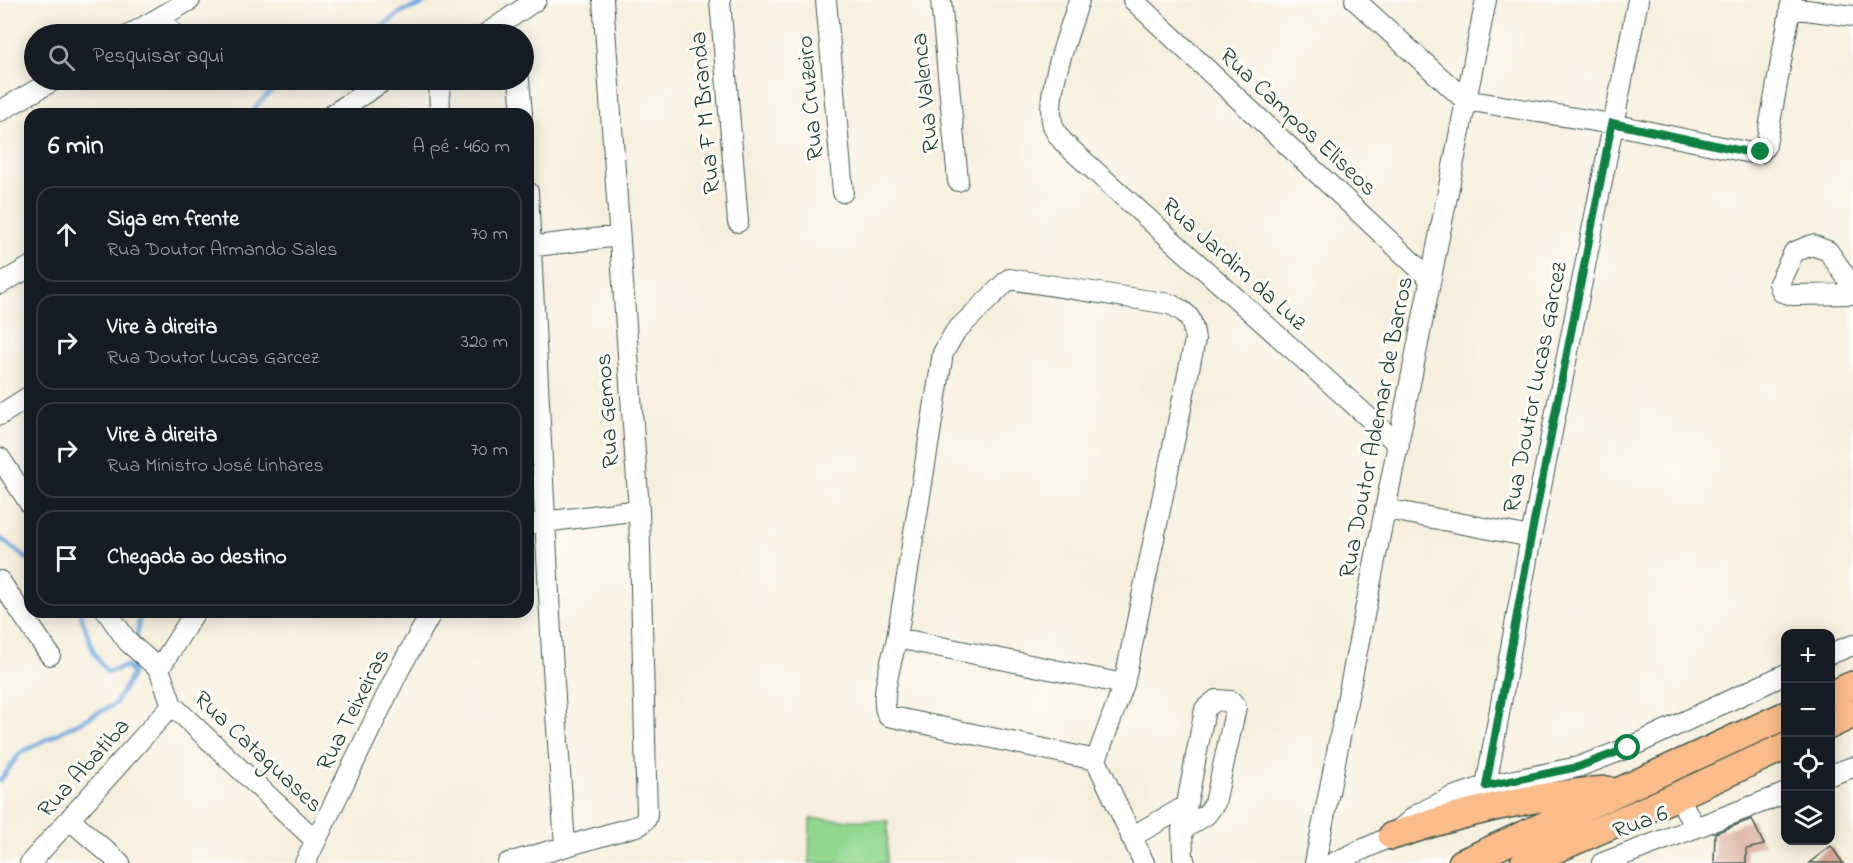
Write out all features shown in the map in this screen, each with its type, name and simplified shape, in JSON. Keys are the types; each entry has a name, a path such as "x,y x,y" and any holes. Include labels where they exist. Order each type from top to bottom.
{"highway":[{"path":"1835,693 1853,685"},
{"path":"1835,723 1853,714"},
{"path":"1462,863 1781,717"},
{"path":"1524,863 1667,801 1781,748"},
{"path":"1392,836 1453,816 1560,794 1626,788"},
{"path":"1557,863 1667,801"}],"street":[{"path":"149,24 190,0"},
{"path":"516,24 536,0"},
{"name":"Rua Gemos","path":"565,846 640,825 646,819 648,810 639,510 603,0"},
{"name":"Rua F M Branda","path":"720,0 738,222"},
{"name":"Rua Cruzeiro","path":"826,0 843,192"},
{"name":"Rua Valenca","path":"940,0 958,181"},
{"name":"Rua Jardim da Luz","path":"1079,0 1052,92 1050,111 1054,130 1065,144 1399,445"},
{"name":"Rua Campos Eliseos","path":"1134,0 1430,278"},
{"path":"1355,0 1465,100 1612,123 1752,153 1761,152 1766,145 1791,4 1853,16"},
{"name":"Rua Doutor Ademar de Barros","path":"1315,863 1486,0"},
{"name":"Rua Doutor Lucas Garcez","path":"1486,786 1531,537 1638,0"},
{"path":"161,17 166,24"},
{"path":"0,111 37,90"},
{"path":"342,108 370,90"},
{"path":"439,90 440,108"},
{"path":"520,90 521,108"},
{"path":"534,247 619,236"},
{"path":"1853,287 1828,251 1812,244 1794,252 1779,283 1782,292 1792,295 1853,294"},
{"path":"0,284 24,270"},
{"path":"1096,760 888,716 884,709 943,353 955,332 1009,279 1170,304 1186,312 1193,322 1195,340 1124,684 1096,760 1144,863"},
{"path":"0,415 24,400"},
{"path":"508,863 565,846 552,653 537,523 534,405"},
{"path":"0,458 24,495"},
{"path":"1386,509 1531,537"},
{"path":"537,523 639,510"},
{"path":"0,581 24,617"},
{"path":"25,618 50,656"},
{"path":"110,618 128,642 159,669 191,618"},
{"name":"Rua Teixeiras","path":"305,863 400,668 429,618"},
{"path":"897,638 1124,684"},
{"path":"1835,652 1853,645"},
{"name":"Rua Cataguases","path":"159,669 172,705 315,840"},
{"path":"1333,863 1392,836 1418,814 1450,798 1486,786 1588,764 1628,748 1781,676"},
{"path":"1182,830 1206,815 1215,803 1236,707 1231,701 1216,700 1204,709 1182,830 1185,863"},
{"name":"Rua Abatiba","path":"30,863 172,705"},
{"path":"1835,773 1853,767"},
{"path":"1695,828 1781,795"},
{"name":"Rua 6","path":"1602,863 1695,828 1667,801"},
{"path":"1131,837 1186,806"},
{"path":"70,820 120,863"}],"green space":[{"path":"810,819 888,821 887,863 809,863"}],"building":[{"path":"1752,819 1764,845 1746,849 1746,863 1714,863 1715,833"},
{"path":"1831,846 1843,863 1809,863"}],"waterway":[{"path":"386,24 403,11 429,0"},
{"path":"256,108 273,90"},
{"path":"0,538 24,556"},
{"path":"82,618 94,653 107,672 127,666 132,674"},
{"path":"136,642 139,618"},
{"path":"0,781 20,753 115,704 132,675 135,656"}],"route":[{"path":"1628,748 1578,767 1486,786 1531,537 1612,123 1752,153 1761,152"}]}
